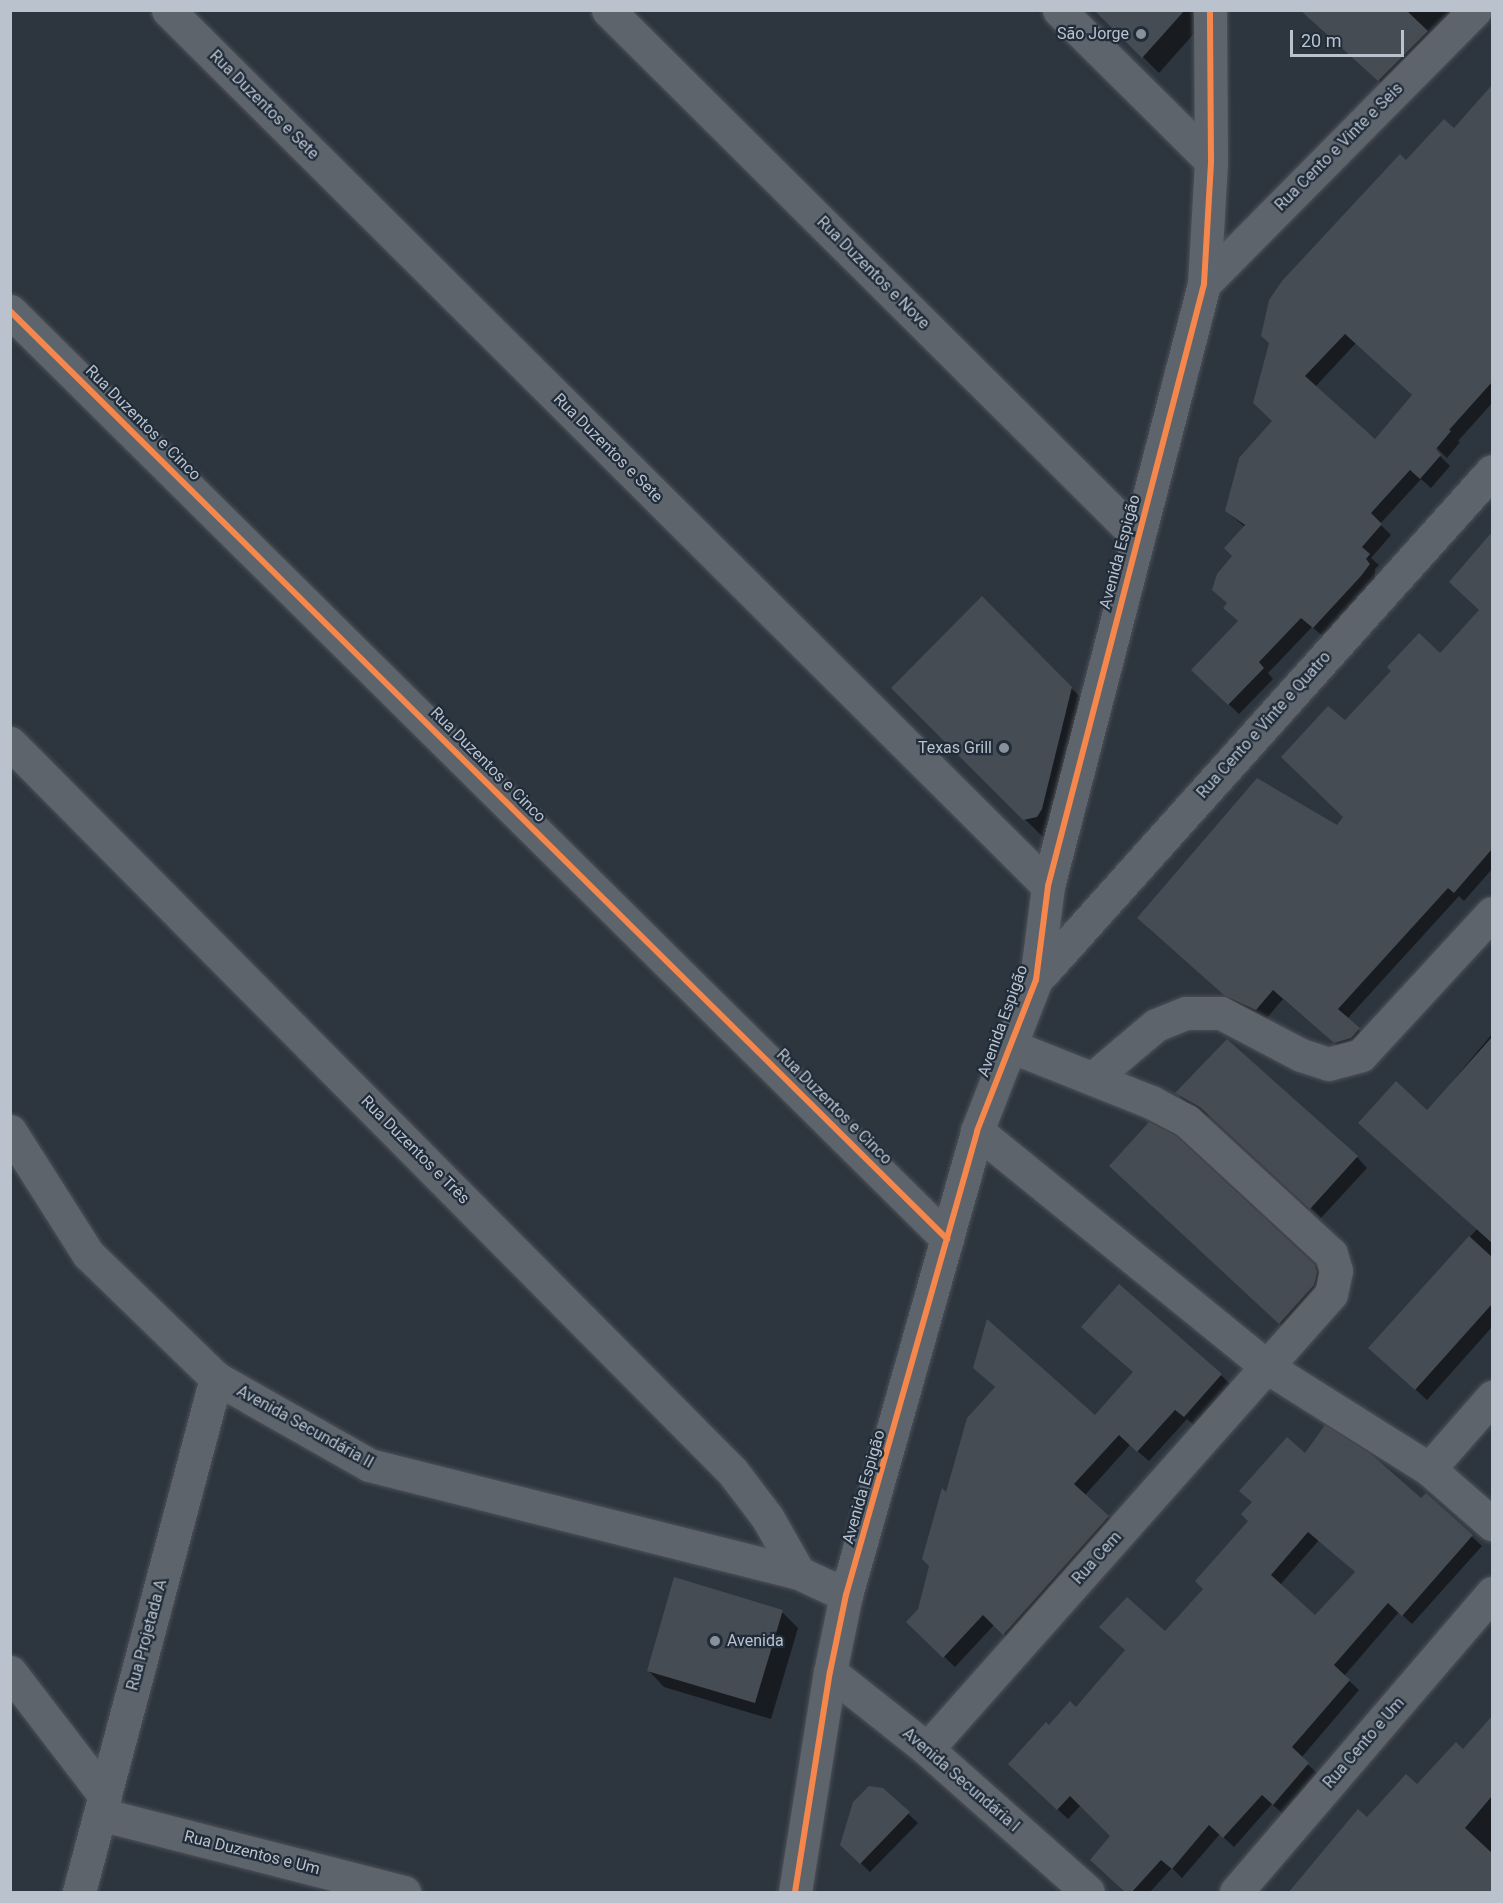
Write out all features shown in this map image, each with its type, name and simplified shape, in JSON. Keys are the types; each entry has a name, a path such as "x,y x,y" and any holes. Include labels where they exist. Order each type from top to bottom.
{"street":[{"name":"Rua Duzentos e Sete","path":"168,10 1048,886"},
{"name":"Rua Duzentos e Nove","path":"608,10 1137,536"},
{"path":"1059,10 1211,161"},
{"name":"Avenida Espigão","path":"795,1893 830,1672 846,1595 977,1131 1036,980 1048,886 1204,284 1211,161 1210,10"},
{"name":"Rua Cento e Vinte e Seis","path":"1204,284 1474,10"},
{"name":"Rua Duzentos e Cinco","path":"10,311 947,1239"},
{"name":"Rua Cento e Vinte e Quatro","path":"1036,980 1492,471"},
{"name":"Rua Duzentos e Três","path":"10,743 732,1470 767,1517 799,1573"},
{"path":"1093,1078 1156,1024 1186,1013 1221,1013 1301,1055 1328,1064 1361,1055 1492,913"},
{"name":"Rua Cem","path":"927,1749 1331,1294 1336,1271 1331,1254 1187,1121 1151,1102 1010,1046"},
{"name":"Avenida Secundária II","path":"10,1131 88,1254 216,1378 369,1465 799,1573 846,1595"},
{"path":"977,1131 1267,1367 1429,1469 1492,1524"},
{"name":"Rua Projetada A","path":"79,1893 216,1378"},
{"path":"1429,1469 1492,1397"},
{"name":"Rua Cento e Um","path":"1236,1893 1492,1593"},
{"path":"10,1672 102,1805"},
{"name":"Avenida Secundária I","path":"830,1672 927,1749 1088,1893"},
{"name":"Rua Duzentos e Um","path":"102,1805 404,1893"}],"building":[{"name":"São Jorge","path":"1094,10 1185,10 1142,58"},
{"path":"1300,10 1406,10 1428,31 1378,81"},
{"path":"1492,85 1492,382 1449,430 1451,431 1436,449 1441,455 1420,479 1410,470 1371,513 1382,524 1362,547 1370,554 1366,559 1370,564 1361,576 1313,628 1301,618 1259,662 1264,668 1228,705 1191,670 1238,621 1223,608 1227,603 1212,590 1217,574 1232,556 1224,548 1245,525 1225,511 1239,458 1272,421 1253,403 1269,343 1261,336 1269,300 1282,281 1400,154 1406,160 1444,119 1454,128","holes":["1345,334 1412,395 1375,439 1305,376"]},
{"path":"1492,532 1492,849 1454,893 1448,888 1338,1009 1360,1028 1351,1038 1334,1043 1273,990 1256,1010 1224,995 1137,918 1257,778 1337,825 1343,817 1281,757 1328,706 1345,720 1391,671 1387,667 1419,633 1440,653 1479,610 1449,582"},
{"name":"Texas Grill","path":"982,596 1072,687 1042,809 1037,817 1023,820 891,688"},
{"path":"1492,1037 1492,1243 1358,1123 1396,1081 1427,1110"},
{"path":"1227,1039 1358,1156 1310,1209 1200,1107 1175,1093"},
{"path":"1149,1122 1176,1136 1314,1264 1317,1272 1314,1285 1279,1324 1109,1166"},
{"path":"1469,1236 1492,1257 1492,1304 1415,1390 1368,1348"},
{"path":"1119,1284 1222,1374 1184,1417 1175,1410 1137,1452 1119,1435 1074,1484 1109,1516 1003,1635 983,1615 943,1658 906,1622 918,1609 929,1566 922,1559 942,1488 946,1492 967,1418 995,1387 973,1368 987,1319 1095,1415 1133,1372 1081,1327"},
{"path":"1325,1425 1372,1455 1421,1498 1426,1493 1473,1535 1402,1616 1388,1603 1334,1665 1350,1680 1292,1747 1309,1763 1273,1805 1262,1795 1223,1838 1209,1825 1172,1869 1161,1860 1131,1893 1126,1893 1090,1860 1110,1836 1070,1796 1057,1810 1008,1764 1046,1722 1049,1725 1070,1701 1076,1707 1125,1650 1099,1627 1127,1597 1165,1631 1203,1589 1195,1581 1248,1521 1241,1514 1252,1502 1239,1491 1287,1437 1305,1453","holes":["1308,1532 1355,1572 1315,1615 1271,1575"]},
{"name":"Avenida","path":"674,1577 783,1610 755,1703 647,1671"},
{"path":"1492,1716 1492,1796 1465,1828 1492,1853 1492,1893 1288,1893 1358,1809 1367,1817 1406,1774 1417,1784 1456,1742 1463,1749"},
{"path":"869,1786 883,1788 910,1812 860,1864 840,1845 853,1802"}],"cycle path":[{"path":"795,1892 830,1672 846,1595 977,1131 1036,980 1048,886 1204,284 1211,161 1210,10"},
{"path":"10,311 947,1239"}],"place":[{"name":"São Jorge","path":"1141,34"},
{"name":"Texas Grill","path":"1004,748"},
{"name":"Avenida","path":"715,1641"}]}
